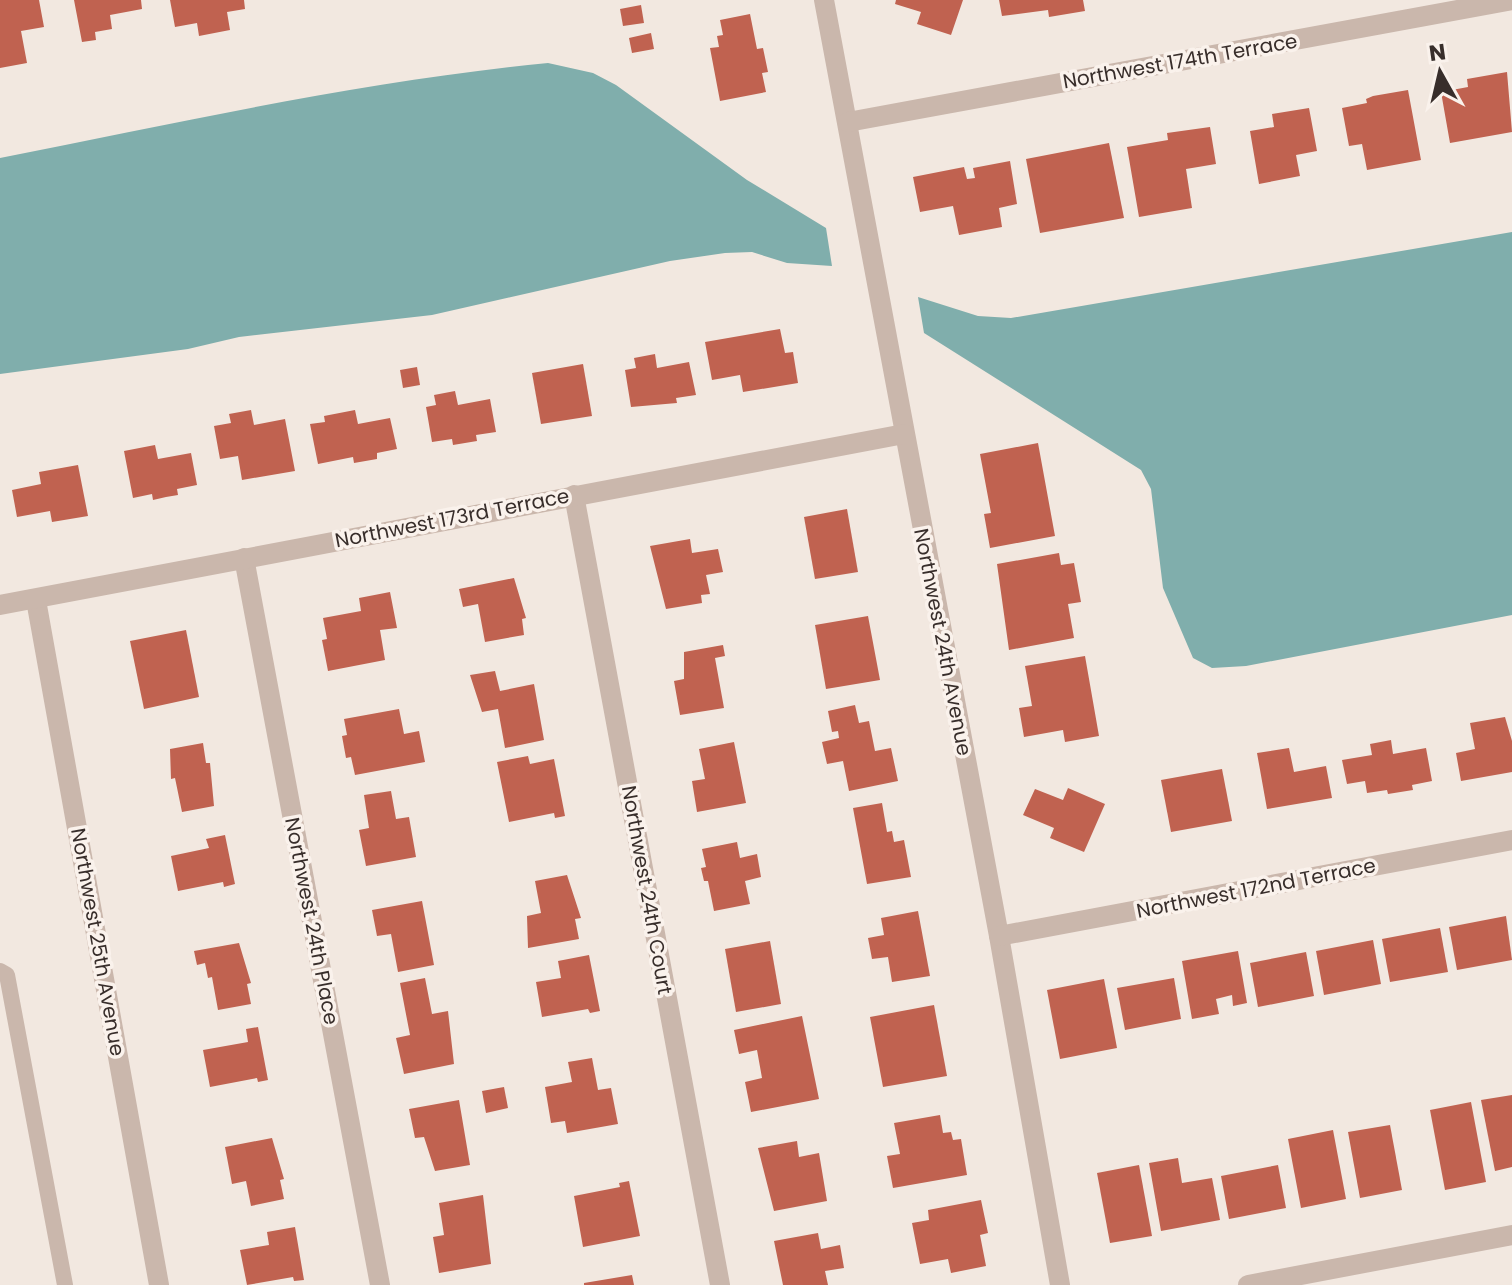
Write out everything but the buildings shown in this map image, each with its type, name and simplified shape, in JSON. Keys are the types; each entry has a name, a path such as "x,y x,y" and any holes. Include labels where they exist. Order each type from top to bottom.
{"street":[{"name":"Northwest 24th Avenue","path":"824,0 999,936 1060,1285"},
{"name":"Northwest 174th Terrace","path":"848,122 1512,0"},
{"name":"Northwest 173rd Terrace","path":"0,605 904,434"},
{"name":"Northwest 24th Court","path":"574,495 720,1285"},
{"name":"Northwest 24th Place","path":"244,558 380,1285"},
{"name":"Northwest 25th Avenue","path":"36,600 159,1285"},
{"name":"Northwest 172nd Terrace","path":"999,936 1512,840"},
{"path":"1248,1285 1512,1235"}],"lane":[{"path":"0,971 7,975 65,1285"}],"water":[{"path":"548,63 593,73 616,85 747,180 826,228 832,266 787,263 752,252 725,253 670,261 432,315 239,337 188,349 0,374 0,158 342,91"},
{"path":"1512,232 1512,615 1246,666 1212,668 1193,658 1163,588 1151,489 1141,470 924,333 918,297 978,316 1011,318"}]}
